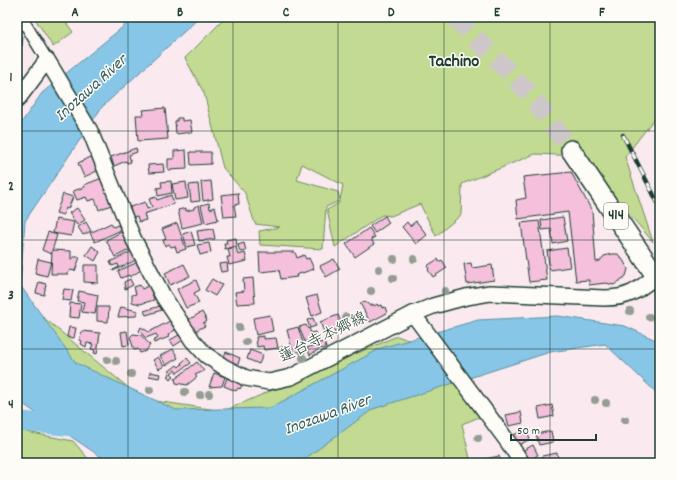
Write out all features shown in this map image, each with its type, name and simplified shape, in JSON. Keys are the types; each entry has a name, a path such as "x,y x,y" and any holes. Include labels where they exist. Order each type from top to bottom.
{"highway":[{"name":"414","path":"571,150 658,279"}],"main road":[{"path":"17,100 50,65"},
{"name":"蓮台寺本郷線","path":"50,65 90,131 133,238 163,296 193,341 206,354 224,367 246,378 269,382 291,377 413,314 433,306 466,297 490,293 618,298 635,292 658,279"},
{"path":"413,314 522,463"}],"street":[{"path":"21,17 50,65"}],"green space":[{"path":"34,17 62,17 73,32 53,47"},
{"path":"226,17 660,17 660,111 625,157 653,242 580,156 535,154 462,184 461,215 436,236 420,204 391,216 382,215 335,247 327,210 339,203 339,201 326,207 323,249 260,245 259,231 280,227 255,224 245,193 223,168 204,93 185,58","holes":["302,164 343,185 340,200 338,192 297,180"]},
{"path":"32,308 142,399 224,411 397,336 426,346 482,416 462,424 471,463 112,463 17,311"},
{"path":"17,430 73,441 92,463 17,463"}],"water":[{"name":"Inozawa River","path":"135,17 200,17 102,107 25,221 20,285 76,363 176,410 270,408 381,348 478,320 558,316 625,326 660,342 660,396 605,344 550,352 373,409 299,463 110,463 17,400 17,129 42,93"}],"building":[{"path":"17,29 20,30 19,37 23,37 22,46 17,46"},
{"path":"165,108 168,139 138,141 136,115 144,115 143,110"},
{"path":"177,118 182,118 182,121 190,120 192,132 176,134 175,121 177,121"},
{"path":"659,133 660,150 656,150 656,139 659,139"},
{"path":"136,148 137,152 129,155 131,162 127,163 126,161 114,166 111,157"},
{"path":"186,150 187,169 168,170 168,159 174,159 174,151"},
{"path":"190,152 211,152 211,164 191,165"},
{"path":"93,156 99,170 84,177 78,163"},
{"path":"163,164 164,172 149,173 148,165"},
{"path":"571,172 592,211 596,262 600,261 604,256 618,254 628,269 626,276 614,285 606,283 589,285 589,280 576,281 568,212 518,219 516,200 526,198 523,177"},
{"path":"102,178 111,205 99,210 95,199 88,201 86,197 77,200 73,191 85,187 84,185"},
{"path":"171,181 172,193 158,196 157,188 162,187 161,182"},
{"path":"211,181 213,199 203,201 201,182"},
{"path":"186,182 188,198 175,200 172,184"},
{"path":"198,184 200,201 191,202 189,185"},
{"path":"238,193 239,204 234,205 236,216 224,217 221,195"},
{"path":"63,194 73,197 68,209 66,208 63,215 56,213"},
{"path":"171,195 174,204 144,214 146,220 139,222 137,216 133,217 130,207 145,202 147,209 152,207 149,199 156,197 157,200"},
{"path":"209,203 210,209 215,207 218,220 205,223 201,205"},
{"path":"199,205 203,223 182,228 178,210 186,208 186,211 194,209 194,207"},
{"path":"77,208 85,220 77,225 69,213"},
{"path":"385,216 389,223 375,233 370,226"},
{"path":"563,217 567,241 553,244 551,229 542,230 541,220"},
{"path":"56,219 74,222 71,236 53,233"},
{"path":"416,221 427,235 416,244 402,227 407,222 410,226"},
{"path":"539,221 547,280 529,282 521,223"},
{"path":"86,222 91,231 83,235 78,227"},
{"path":"111,223 113,227 118,225 121,230 95,242 90,233"},
{"path":"177,223 186,249 177,252 175,246 171,247 169,244 165,246 163,240 166,239 162,229"},
{"path":"369,228 375,237 371,239 374,244 355,257 346,244"},
{"path":"213,229 215,239 199,241 197,231"},
{"path":"191,231 195,245 187,247 183,234"},
{"path":"48,232 57,235 51,254 42,250"},
{"path":"121,232 131,249 115,257 106,240"},
{"path":"236,238 237,246 225,249 224,243 227,243 226,240"},
{"path":"209,243 211,252 200,255 197,245"},
{"path":"244,243 246,251 240,252 238,245"},
{"path":"92,246 100,252 95,261 86,255"},
{"path":"236,247 238,255 245,253 247,261 229,265 227,257 230,257 228,249"},
{"path":"567,248 570,267 550,270 547,251"},
{"path":"52,250 71,251 71,259 73,257 80,257 75,271 70,270 68,274 51,274"},
{"path":"132,251 136,260 113,271 119,267 118,264 112,266 110,262"},
{"path":"259,252 295,252 297,258 304,255 306,259 309,258 314,269 296,275 297,277 281,279 279,270 260,272"},
{"path":"38,259 51,262 47,276 35,273"},
{"path":"334,259 340,269 326,277 320,266"},
{"path":"438,259 439,262 442,260 447,268 433,277 427,266"},
{"path":"138,262 141,270 130,277 129,275 121,278 118,271"},
{"path":"227,263 228,271 221,272 219,264"},
{"path":"471,263 472,268 492,265 494,280 467,284 464,264"},
{"path":"184,264 190,276 170,285 165,273"},
{"path":"84,265 98,265 98,283 84,282"},
{"path":"253,278 255,303 237,304 235,292 244,291 243,279"},
{"path":"130,279 133,285 125,289 124,282"},
{"path":"212,279 222,285 215,296 205,290"},
{"path":"196,280 200,290 194,293 199,303 186,308 177,289"},
{"path":"39,282 46,284 44,295 36,293"},
{"path":"140,285 142,289 150,285 154,300 140,304 132,302 132,295 136,294 134,287"},
{"path":"64,289 73,290 71,301 62,300"},
{"path":"79,291 98,295 95,314 82,312 84,302 77,301"},
{"path":"317,295 322,312 312,316 306,298"},
{"path":"363,302 370,306 373,304 374,306 377,304 378,306 381,305 382,308 385,307 387,313 370,322 360,303"},
{"path":"70,303 81,304 79,318 69,317"},
{"path":"160,306 162,310 146,315 144,311"},
{"path":"97,307 109,307 108,322 97,321"},
{"path":"121,307 138,311 136,316 118,317"},
{"path":"202,312 207,321 203,323 205,326 195,331 188,320"},
{"path":"270,315 273,331 256,335 253,318"},
{"path":"338,315 344,329 335,333 333,328 324,332 320,322"},
{"path":"313,318 316,326 310,328 307,320"},
{"path":"170,321 175,330 168,335 169,337 154,343 153,341 158,338 156,334 146,338 139,331 141,327 149,332"},
{"path":"306,325 311,333 315,332 319,343 324,342 326,348 321,348 310,355 307,348 312,346 310,341 305,342 299,327"},
{"path":"69,327 76,328 74,338 67,337"},
{"path":"298,327 306,352 300,354 300,351 293,353 287,330"},
{"path":"82,331 100,333 97,354 94,353 95,350 91,349 93,344 87,343 86,347 81,344 82,341 79,340"},
{"path":"127,331 129,345 123,346 121,332"},
{"path":"133,334 141,335 150,345 146,351 140,353 138,349 134,350 130,337"},
{"path":"179,335 183,340 174,346 170,340"},
{"path":"264,336 264,339 276,338 278,348 264,350 263,346 257,347 256,337"},
{"path":"173,349 178,358 166,365 160,356"},
{"path":"250,350 263,355 259,364 247,359"},
{"path":"226,352 240,358 237,367 222,360"},
{"path":"158,357 164,366 159,369 153,360"},
{"path":"187,358 191,363 177,373 175,370 171,373 174,376 170,379 167,376 170,374 168,372 177,365 179,367"},
{"path":"197,362 204,371 195,375 197,377 187,385 176,383 175,379"},
{"path":"150,372 160,374 159,378 149,376"},
{"path":"214,373 225,377 222,386 209,387"},
{"path":"227,378 242,385 240,389 238,388 236,391 224,386"},
{"path":"552,405 554,416 540,419 538,408"},
{"path":"521,412 523,423 509,426 506,415"},
{"path":"525,429 530,439 517,446 512,436"},
{"path":"551,431 553,442 539,445 536,434"},
{"path":"533,445 538,455 526,462 520,452"},
{"path":"557,453 559,463 544,463 542,456"},
{"path":"499,456 501,463 485,463 485,459"}],"waterway":[{"path":"17,421 79,427"}],"tunnel":[{"path":"455,17 529,93 571,150"}],"railway":[{"path":"623,135 660,207"}],"district":[{"name":"Tachino","path":"454,62"}]}
